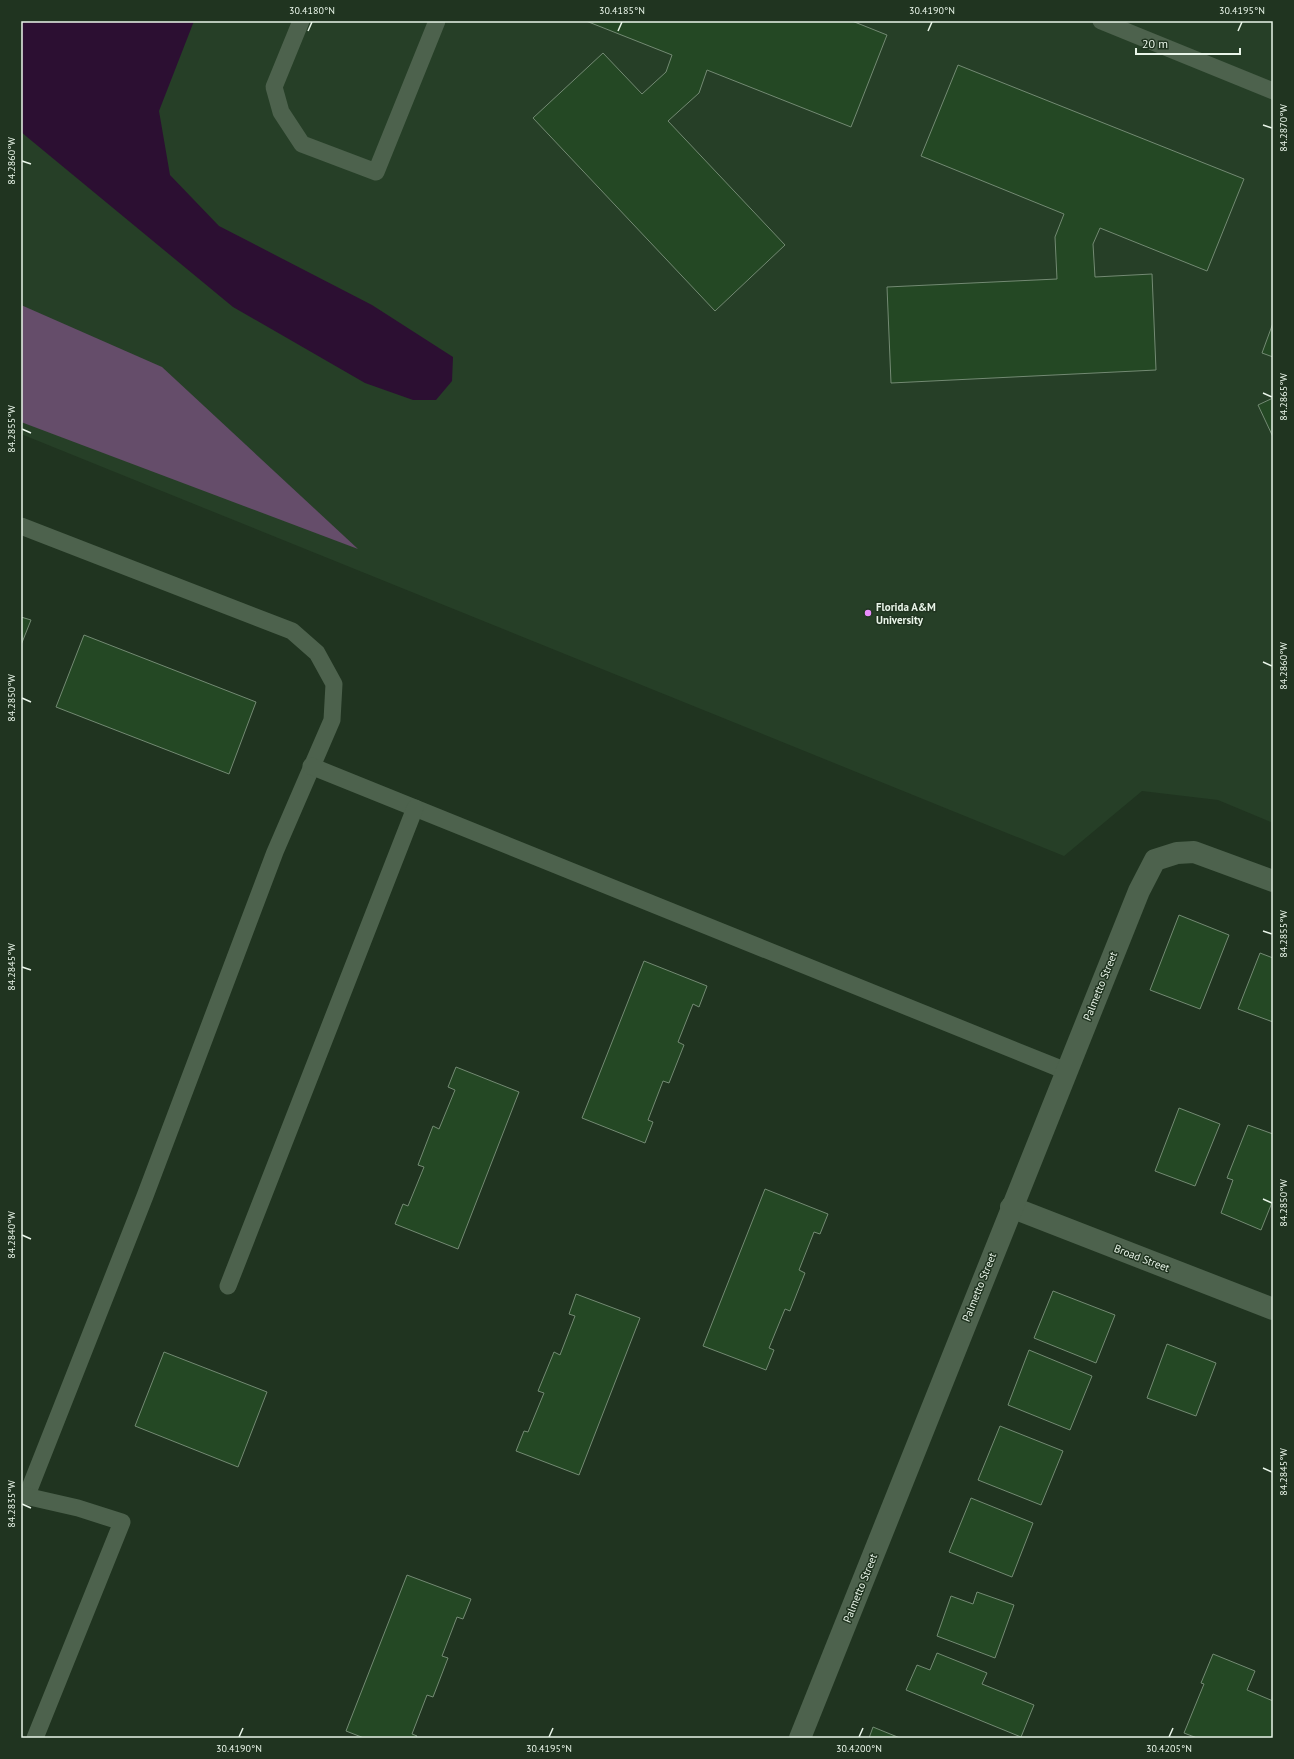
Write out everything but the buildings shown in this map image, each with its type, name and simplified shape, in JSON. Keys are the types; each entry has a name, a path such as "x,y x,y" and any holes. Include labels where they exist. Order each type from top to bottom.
{"street":[{"name":"Palmetto Street","path":"800,1738 1011,1207 1139,891 1155,860 1177,853 1194,852 1273,881"},
{"name":"Broad Street","path":"1011,1207 1273,1309"}],"lane":[{"path":"301,21 274,88 281,112 302,144 376,172 437,21"},
{"path":"1101,21 1273,91"},
{"path":"21,526 292,631 317,653 334,684 332,720 275,852 142,1203 24,1495 78,1508 122,1522 35,1738"},
{"path":"311,766 1066,1071"},
{"path":"228,1286 415,808"}],"shaded area":[{"name":"Florida A&M University","path":"21,21 1273,21 1273,823 1218,800 1142,791 1064,856 21,434"},
{"path":"21,21 194,21 159,111 170,175 219,226 372,305 453,357 452,381 436,400 413,400 365,383 233,307 21,132"},
{"path":"21,305 162,367 358,549 21,422"}],"place":[{"name":"Florida A&M University","path":"868,613"}]}
